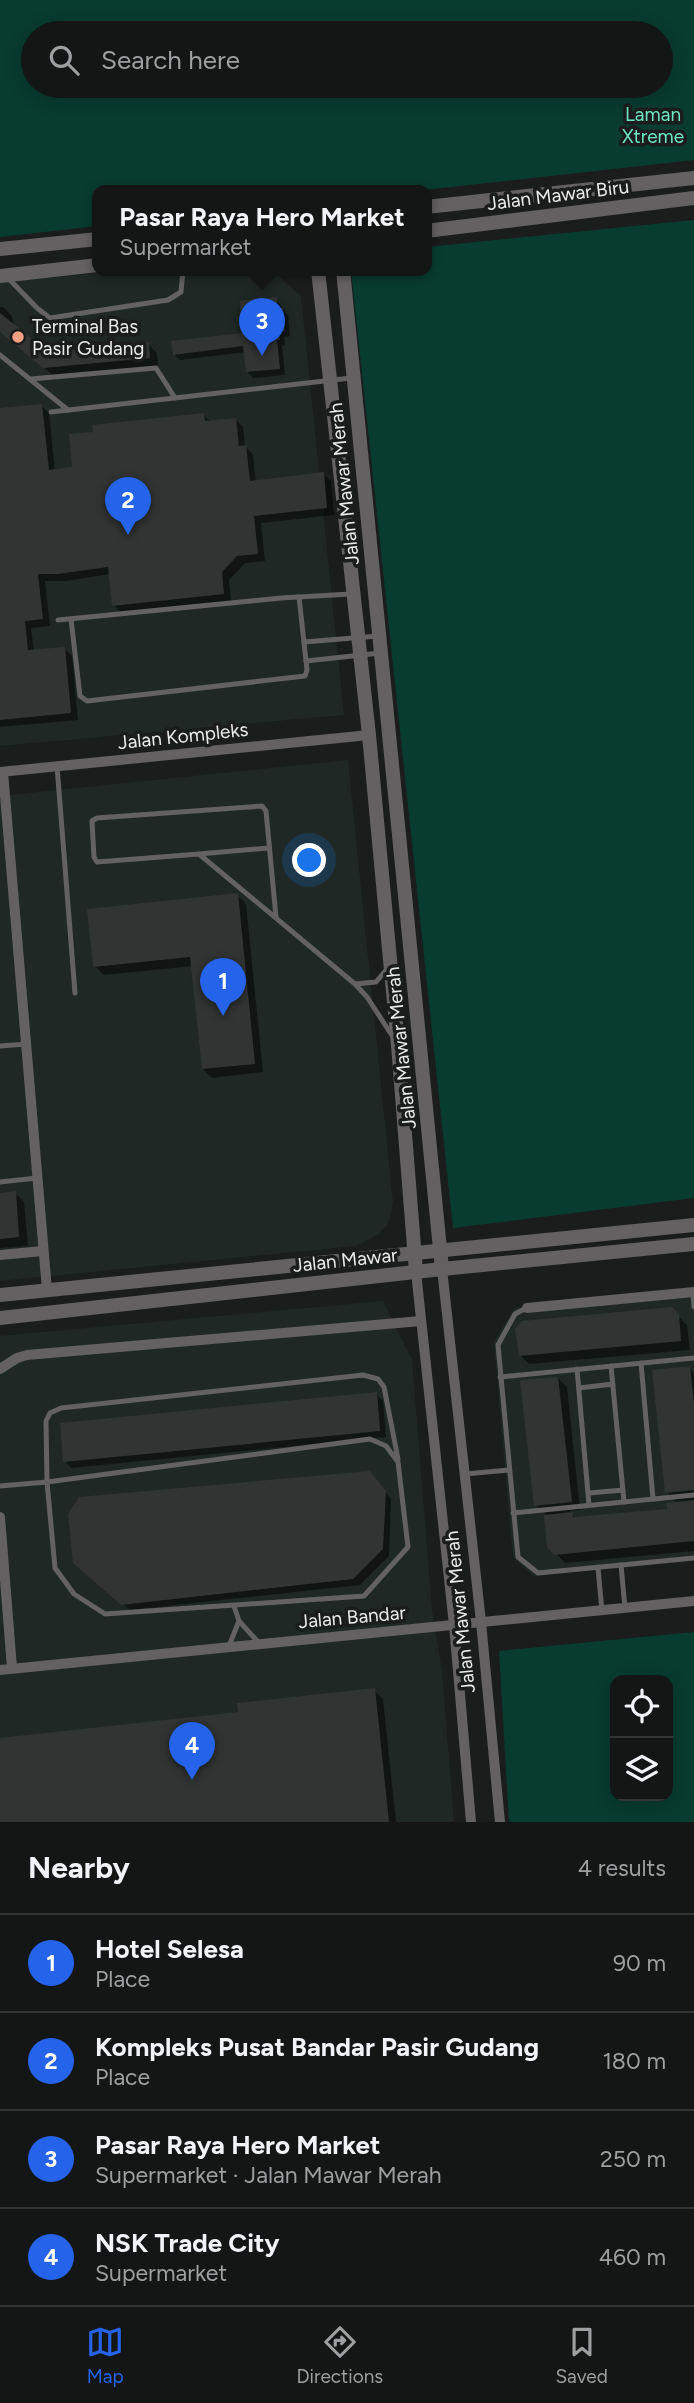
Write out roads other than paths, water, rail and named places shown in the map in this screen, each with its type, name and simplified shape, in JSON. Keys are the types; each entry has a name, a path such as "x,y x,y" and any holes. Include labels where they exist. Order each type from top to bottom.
{"street":[{"name":"Jalan Mawar Biru","path":"432,206 694,178"},
{"name":"Jalan Mawar Biru","path":"432,229 694,198"},
{"path":"0,249 92,240"},
{"path":"3,275 92,266"},
{"name":"Jalan Mawar Merah","path":"319,276 369,735 414,1253 454,1625 471,1822"},
{"name":"Jalan Mawar Merah","path":"344,276 500,1822"},
{"name":"Jalan Kompleks","path":"1,772 369,735"},
{"path":"1,772 6,880 26,1044 47,1290"},
{"name":"Jalan Mawar","path":"0,1295 694,1225"},
{"name":"Jalan Mawar","path":"0,1318 694,1244"},
{"path":"0,1255 43,1251"},
{"path":"527,1308 693,1292"},
{"path":"0,1369 27,1355 421,1321"},
{"path":"0,1517 12,1668"},
{"name":"Jalan Bandar","path":"0,1670 694,1601"}],"lane":[{"path":"3,275 37,309 50,318 168,300 181,292 182,276"},
{"path":"0,355 68,410"},
{"path":"31,379 156,368 176,398"},
{"path":"51,412 353,378"},
{"path":"58,621 352,594"},
{"path":"71,619 80,696 84,701 302,677 307,673 299,597"},
{"path":"304,642 379,636"},
{"path":"306,661 380,653"},
{"path":"57,766 75,993"},
{"path":"269,848 97,862 94,857 92,821 97,818 262,806 266,811 276,916"},
{"path":"199,854 355,984 377,1011 398,1045"},
{"path":"355,984 376,982 390,965"},
{"path":"0,1046 26,1044"},
{"path":"0,1182 37,1178"},
{"path":"693,1292 694,1307"},
{"path":"527,1308 515,1314 499,1339 500,1377 517,1555 538,1573 694,1558"},
{"path":"500,1377 694,1358"},
{"path":"641,1363 653,1499"},
{"path":"611,1366 624,1502"},
{"path":"577,1369 589,1505"},
{"path":"363,1375 378,1379 384,1387 398,1462 408,1548 364,1596 105,1614 75,1594 55,1568 47,1482 46,1421 50,1413 61,1408 363,1375"},
{"path":"579,1388 613,1384"},
{"path":"0,1486 370,1439 386,1446 398,1462"},
{"path":"465,1474 509,1470"},
{"path":"589,1493 623,1490"},
{"path":"513,1513 694,1495"},
{"path":"621,1566 625,1609"},
{"path":"598,1568 602,1611"},
{"path":"234,1606 239,1621 259,1643"},
{"path":"229,1646 239,1621"}],"place":[{"name":"Terminal Bas Pasir Gudang","path":"18,337"},
{"name":"Pasar Raya Hero Market","path":"262,356"},
{"name":"Kompleks Pusat Bandar Pasir Gudang","path":"128,535"},
{"name":"Hotel Selesa","path":"223,1016"},
{"name":"NSK Trade City","path":"192,1780"}],"park label":[{"name":"Laman Xtreme","path":"653,125"}]}
